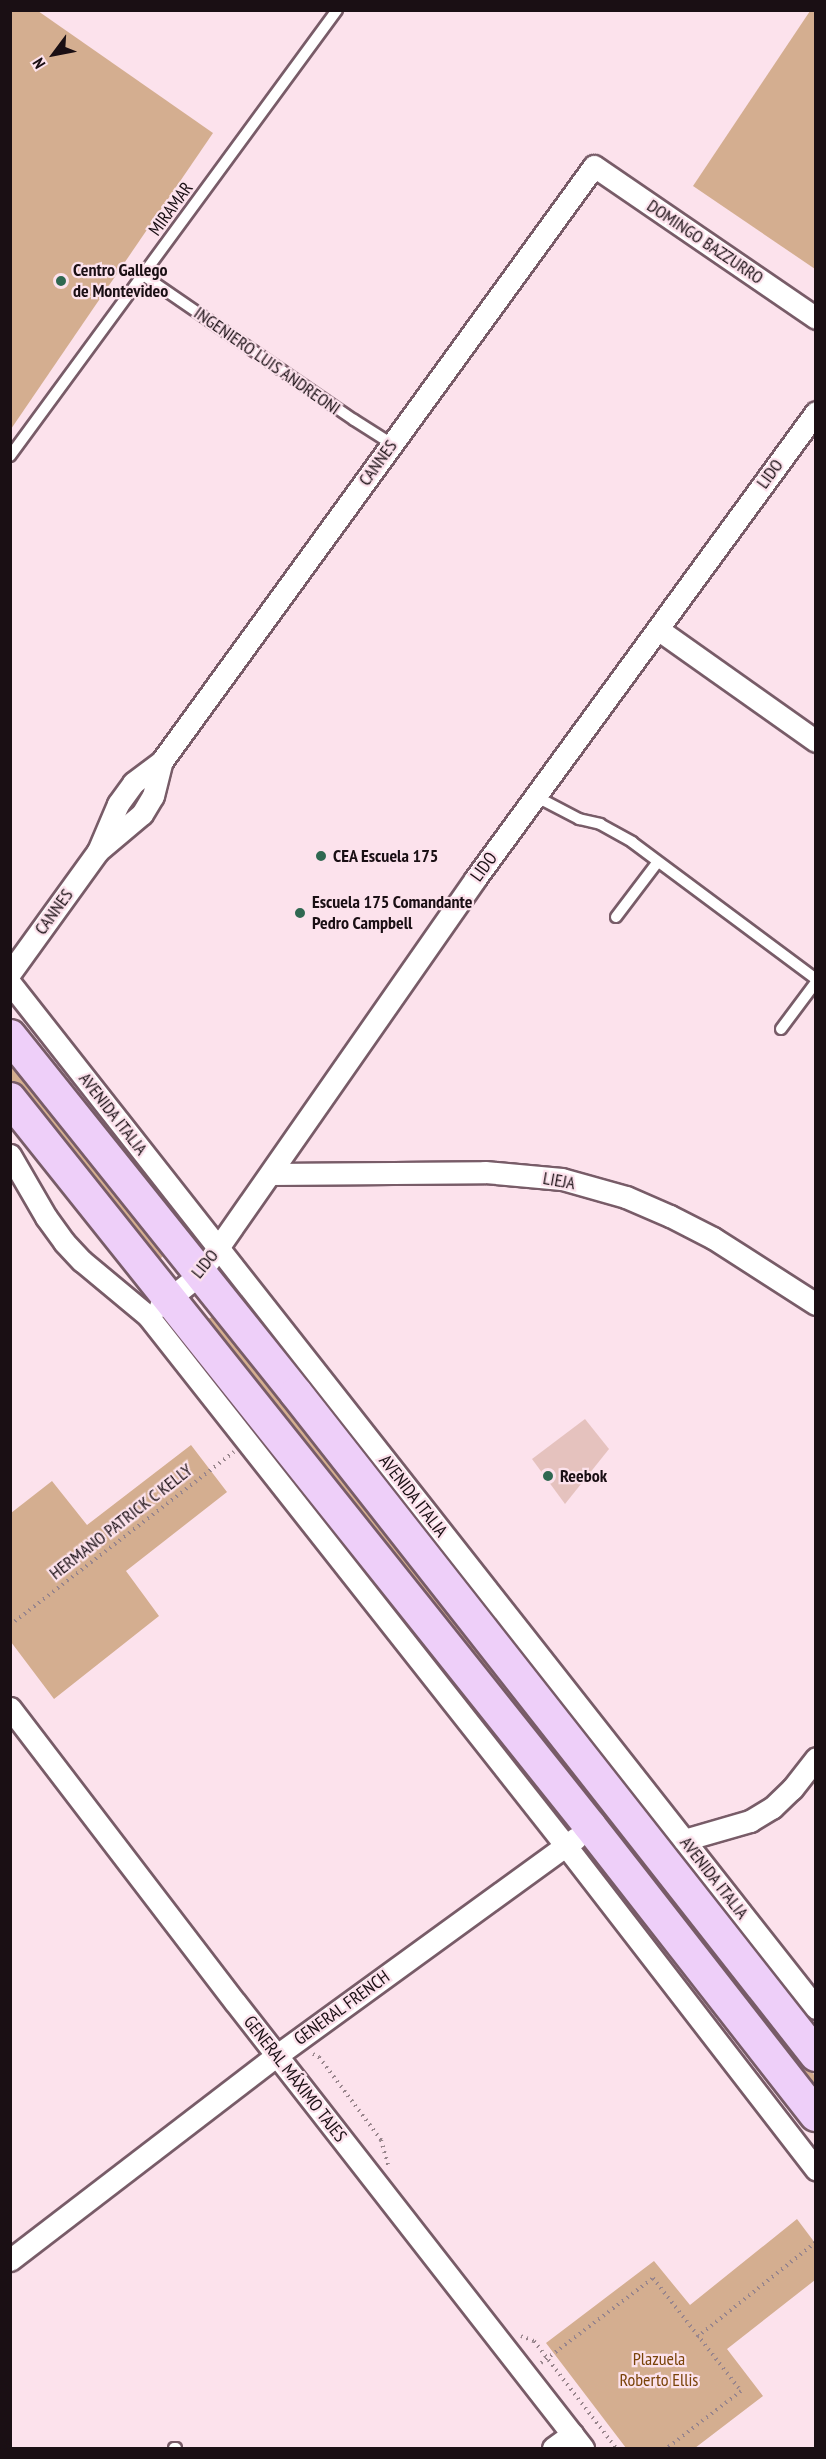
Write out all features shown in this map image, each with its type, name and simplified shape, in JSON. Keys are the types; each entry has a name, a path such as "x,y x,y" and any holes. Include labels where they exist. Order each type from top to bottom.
{"main road":[{"name":"AVENIDA ITALIA","path":"10,1036 199,1275 296,1393 816,2055"},
{"path":"10,1099 159,1307 590,1826 816,2115"}],"street":[{"name":"DOMINGO BAZZURRO","path":"594,166 816,318"},
{"name":"CANNES","path":"10,973 98,851 142,814 153,796 162,761 594,166"},
{"name":"LIDO","path":"159,1307 199,1275 535,796 659,630 816,412"},
{"path":"659,630 816,741"},
{"name":"AVENIDA ITALIA","path":"10,983 816,2008"},
{"path":"10,1155 46,1217 64,1242 82,1261 159,1307 248,1440 816,2170"},
{"name":"LIEJA","path":"272,1174 484,1172 562,1179 626,1197 670,1216 712,1238 816,1304"},
{"name":"GENERAL MÁXIMO TAJES","path":"10,1708 276,2056 577,2441"},
{"path":"684,1840 750,1821 772,1808 792,1789 816,1758"},
{"name":"GENERAL FRENCH","path":"10,2260 276,2056 566,1846 590,1826"},
{"path":"553,2448 577,2441"}],"lane":[{"name":"MIRAMAR","path":"10,456 337,10"},
{"name":"INGENIERO LUIS ANDREONI","path":"143,275 392,444"},
{"path":"535,796 579,819 600,824 632,842 816,981 781,1029"},
{"path":"616,917 657,863"}],"path":[{"name":"HERMANO PATRICK C KELLY","path":"10,1625 248,1440"},
{"path":"309,2052 319,2057 381,2140 388,2165 395,2174"},
{"path":"698,2337 816,2242"},
{"path":"525,2374 653,2278 741,2391 667,2448"},
{"path":"517,2335 534,2341 616,2448"}],"green space":[{"name":"Centro Gallego de Montevideo","path":"11,10 38,11 213,133 11,429"},
{"path":"810,11 816,11 815,269 693,186"},
{"path":"10,1052 166,1253 160,1259 156,1261 142,1247 11,1080"},
{"path":"214,1316 815,2076 815,2103 204,1321"},
{"path":"191,1445 227,1492 126,1571 159,1616 54,1699 11,1642 11,1513 52,1481 87,1525"},
{"name":"Plazuela Roberto Ellis","path":"797,2219 815,2243 815,2280 727,2349 763,2396 695,2448 626,2448 546,2343 654,2261 690,2305"}],"building":[{"path":"585,1419 609,1449 565,1504 532,1459"}],"place":[{"name":"Centro Gallego de Montevideo","path":"61,281"},
{"name":"CEA Escuela 175","path":"321,856"},
{"name":"Escuela 175 Comandante Pedro Campbell","path":"300,913"},
{"name":"Reebok","path":"548,1476"}]}
